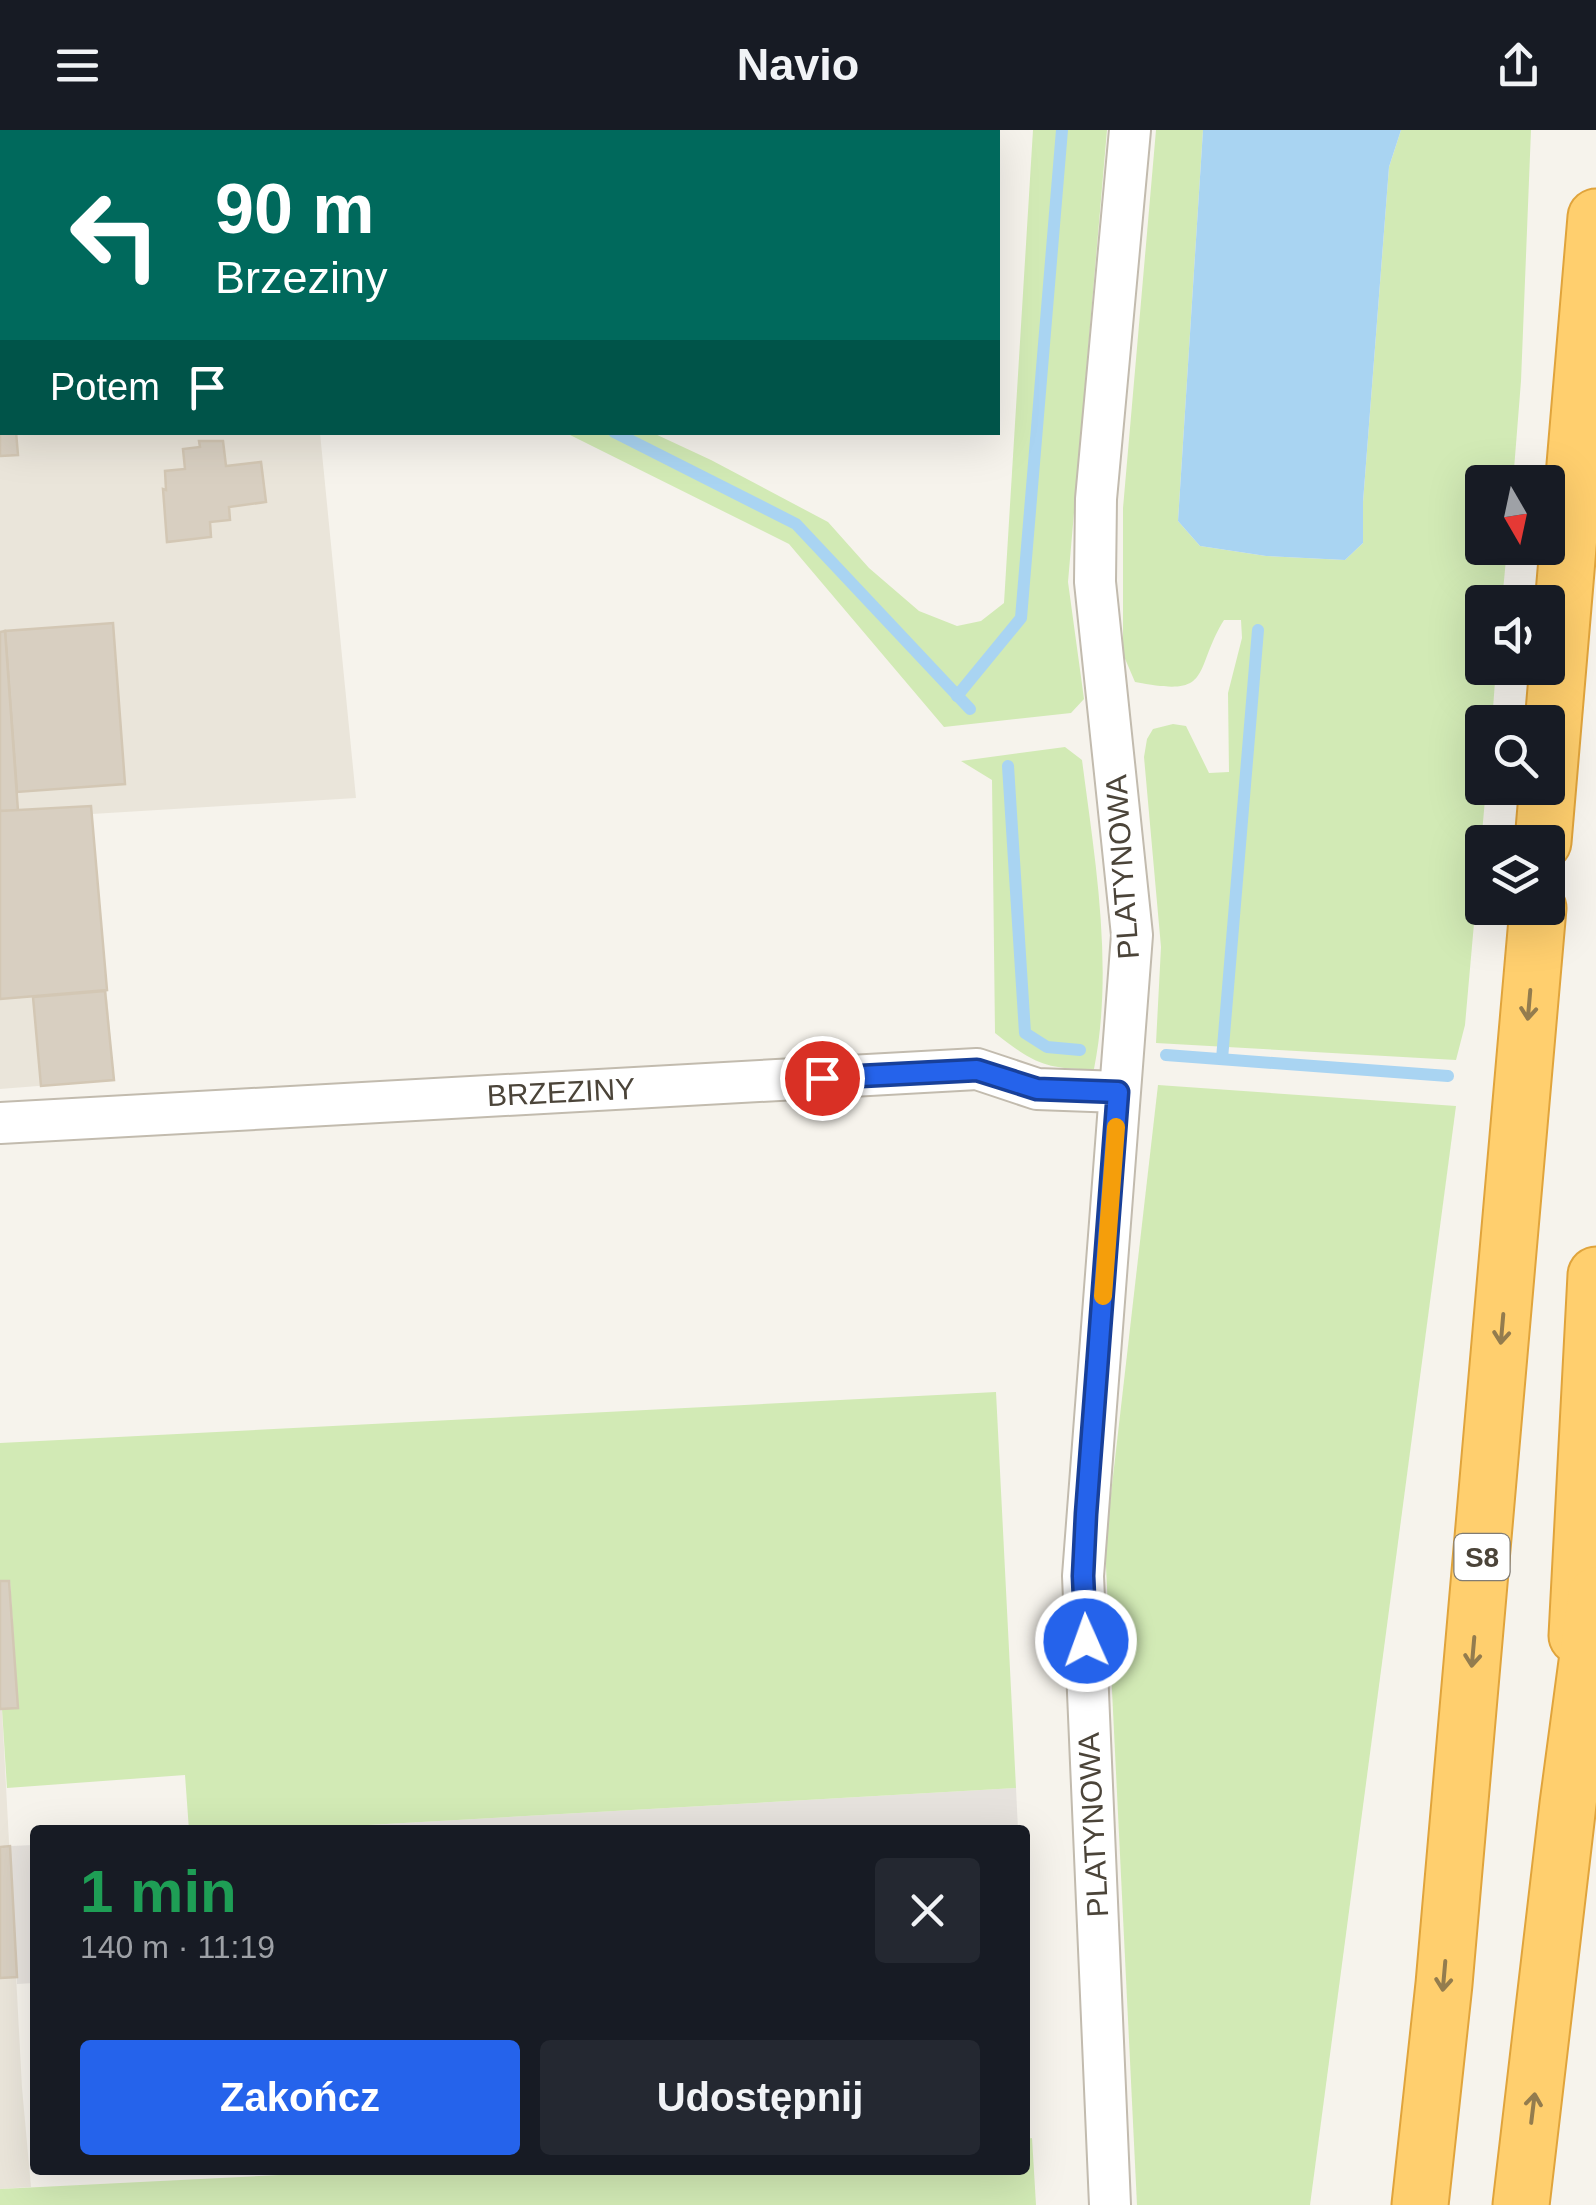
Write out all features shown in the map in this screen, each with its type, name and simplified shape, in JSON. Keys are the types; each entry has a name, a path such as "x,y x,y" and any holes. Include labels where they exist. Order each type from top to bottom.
{"highway":[{"path":"1544,825 1596,217"},
{"name":"S8","path":"1420,2205 1446,1965 1537,925"},
{"path":"1568,1804 1596,1276"},
{"path":"1522,2205 1596,1595"}],"street":[{"name":"PLATYNOWA","path":"1110,2205 1083,1576 1132,935 1095,582 1096,499 1130,130"},
{"name":"BRZEZINY","path":"0,1123 977,1070 1037,1089 1118,1092"}],"shaded area":[{"path":"0,435 320,435 356,798 92,814 114,1080 0,1089"},
{"path":"0,1581 9,1581 18,1708 2,1710 31,2187 0,2189"},
{"path":"1016,1788 1018,1825 368,1825"},
{"path":"30,1845 30,1983 17,1984 10,1846"}],"green space":[{"path":"1033,130 1107,130 1068,582 1084,699 1071,713 944,727 789,544 570,435 657,435 711,460 828,522 869,568 919,611 957,626 981,621 1004,603"},
{"path":"1156,130 1203,130 1178,521 1200,546 1266,556 1345,560 1363,543 1389,167 1401,130 1531,130 1514,465 1465,465 1465,565 1505,565 1504,585 1465,585 1465,685 1495,685 1493,705 1465,705 1465,805 1484,805 1483,825 1465,825 1465,925 1474,925 1465,1025 1456,1060 1156,1043 1161,947 1144,757 1147,739 1153,729 1173,724 1186,726 1209,773 1229,772 1228,693 1242,638 1241,620 1224,620 1203,667 1190,683 1160,686 1135,682 1123,654 1123,508"},
{"path":"1065,747 1082,760 1100,914 1102,992 1094,1069 1040,1062 995,1033 992,780 961,761"},
{"path":"1158,1085 1456,1106 1310,2205 1137,2205 1105,1546"},
{"path":"996,1392 1016,1788 368,1825 189,1825 185,1775 7,1788 2,1709 18,1707 10,1581 0,1581 0,1443"},
{"path":"1030,2138 1036,2205 0,2205 0,2189 280,2175 1030,2175"}],"water":[{"path":"1203,130 1401,130 1389,167 1363,543 1345,560 1266,556 1200,546 1178,521"}],"building":[{"path":"0,435 16,435 18,455 0,456"},
{"path":"199,441 223,441 226,466 261,462 266,502 229,507 230,520 210,522 211,537 167,542 165,471 185,469 183,449 200,447"},
{"path":"113,623 125,784 17,792 5,631"},
{"path":"5,631 18,811 0,811 0,632"},
{"path":"91,806 107,990 0,999 0,811"},
{"path":"105,991 114,1080 41,1086 33,997"},
{"path":"0,1581 9,1581 18,1708 0,1709"},
{"path":"10,1846 17,1977 0,1978 0,1847"}],"waterway":[{"path":"957,696 1021,618 1062,130"},
{"path":"620,435 796,524 970,709"},
{"path":"1222,1059 1258,630"},
{"path":"1008,766 1025,1033 1047,1047 1080,1050"},
{"path":"1166,1055 1448,1076"}],"slow traffic":[{"path":"1103,1296 1116,1127"}],"route":[{"path":"822,1078 977,1070 1037,1089 1118,1092 1086,1514 1086,1641"}]}
